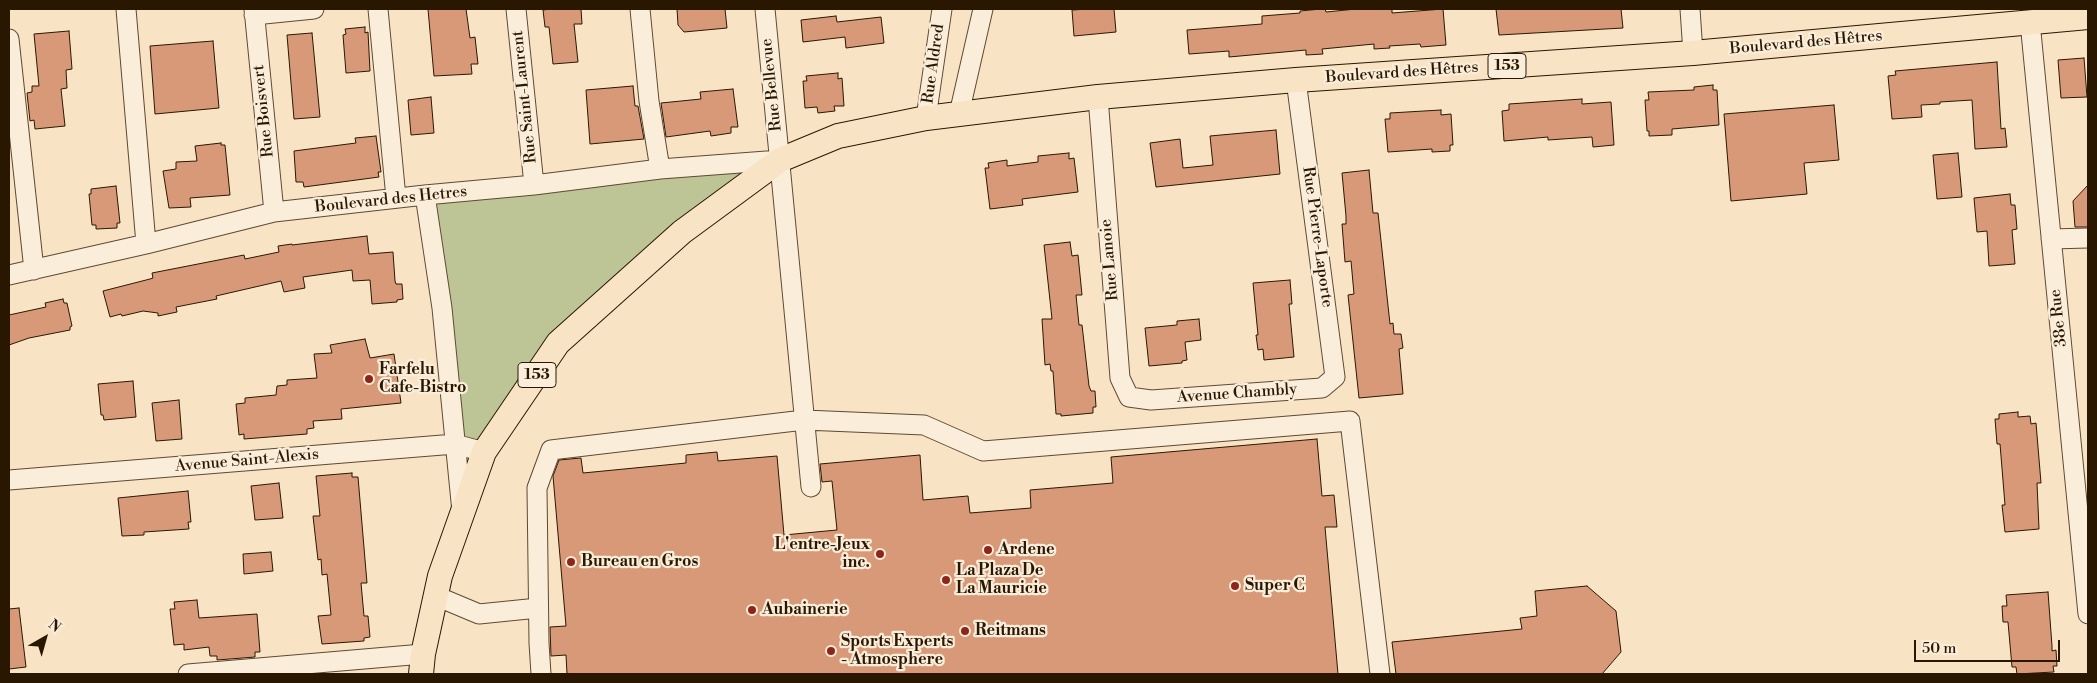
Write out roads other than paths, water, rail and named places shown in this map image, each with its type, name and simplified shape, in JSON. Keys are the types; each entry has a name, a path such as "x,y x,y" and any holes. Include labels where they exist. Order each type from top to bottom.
{"main road":[{"name":"Boulevard des Hêtres","path":"926,118 1098,97 1296,80 1693,53 2088,17"},
{"name":"153","path":"422,664 440,576 484,452 558,343 682,232 780,160 838,136 926,118"}],"street":[{"path":"126,9 146,244"},
{"path":"254,12 314,9"},
{"path":"378,9 396,198"},
{"name":"Rue Saint-Laurent","path":"516,9 534,185"},
{"path":"640,9 649,101 660,169"},
{"name":"Rue Bellevue","path":"765,9 811,487"},
{"name":"Rue Aldred","path":"926,118 942,9"},
{"name":"Rue Aldred","path":"959,114 983,9"},
{"path":"1690,9 1693,53"},
{"name":"Rue Boisvert","path":"254,12 274,212"},
{"name":"38e Rue","path":"2030,22 2051,239 2081,461 2088,614"},
{"path":"9,39 34,270"},
{"name":"Rue Pierre-Laporte","path":"1296,80 1336,377 1322,388"},
{"name":"Rue Lanoie","path":"1098,97 1120,378 1129,397 1151,400"},
{"name":"Boulevard des Hetres","path":"9,275 146,244 274,212 534,185 660,169 780,160"},
{"path":"426,195 442,308 462,513"},
{"path":"2051,239 2088,238"},
{"name":"Avenue Chambly","path":"1151,400 1322,388"},
{"path":"541,674 538,608 537,488 551,450 804,420 924,425 983,451 1350,421 1380,674"},
{"name":"Avenue Saint-Alexis","path":"9,480 455,444 484,452"},
{"path":"436,596 479,614 538,608"},
{"path":"188,674 422,664"}],"place":[{"name":"Farfelu Cafe-Bistro","path":"369,379"},
{"name":"Ardene","path":"988,550"},
{"name":"L'entre-Jeux inc.","path":"880,554"},
{"name":"Bureau en Gros","path":"571,562"},
{"name":"La Plaza De La Mauricie","path":"946,580"},
{"name":"Super C","path":"1235,586"},
{"name":"Aubainerie","path":"752,610"},
{"name":"Reitmans","path":"965,631"},
{"name":"Sports Experts - Atmosphere","path":"831,651"}]}
